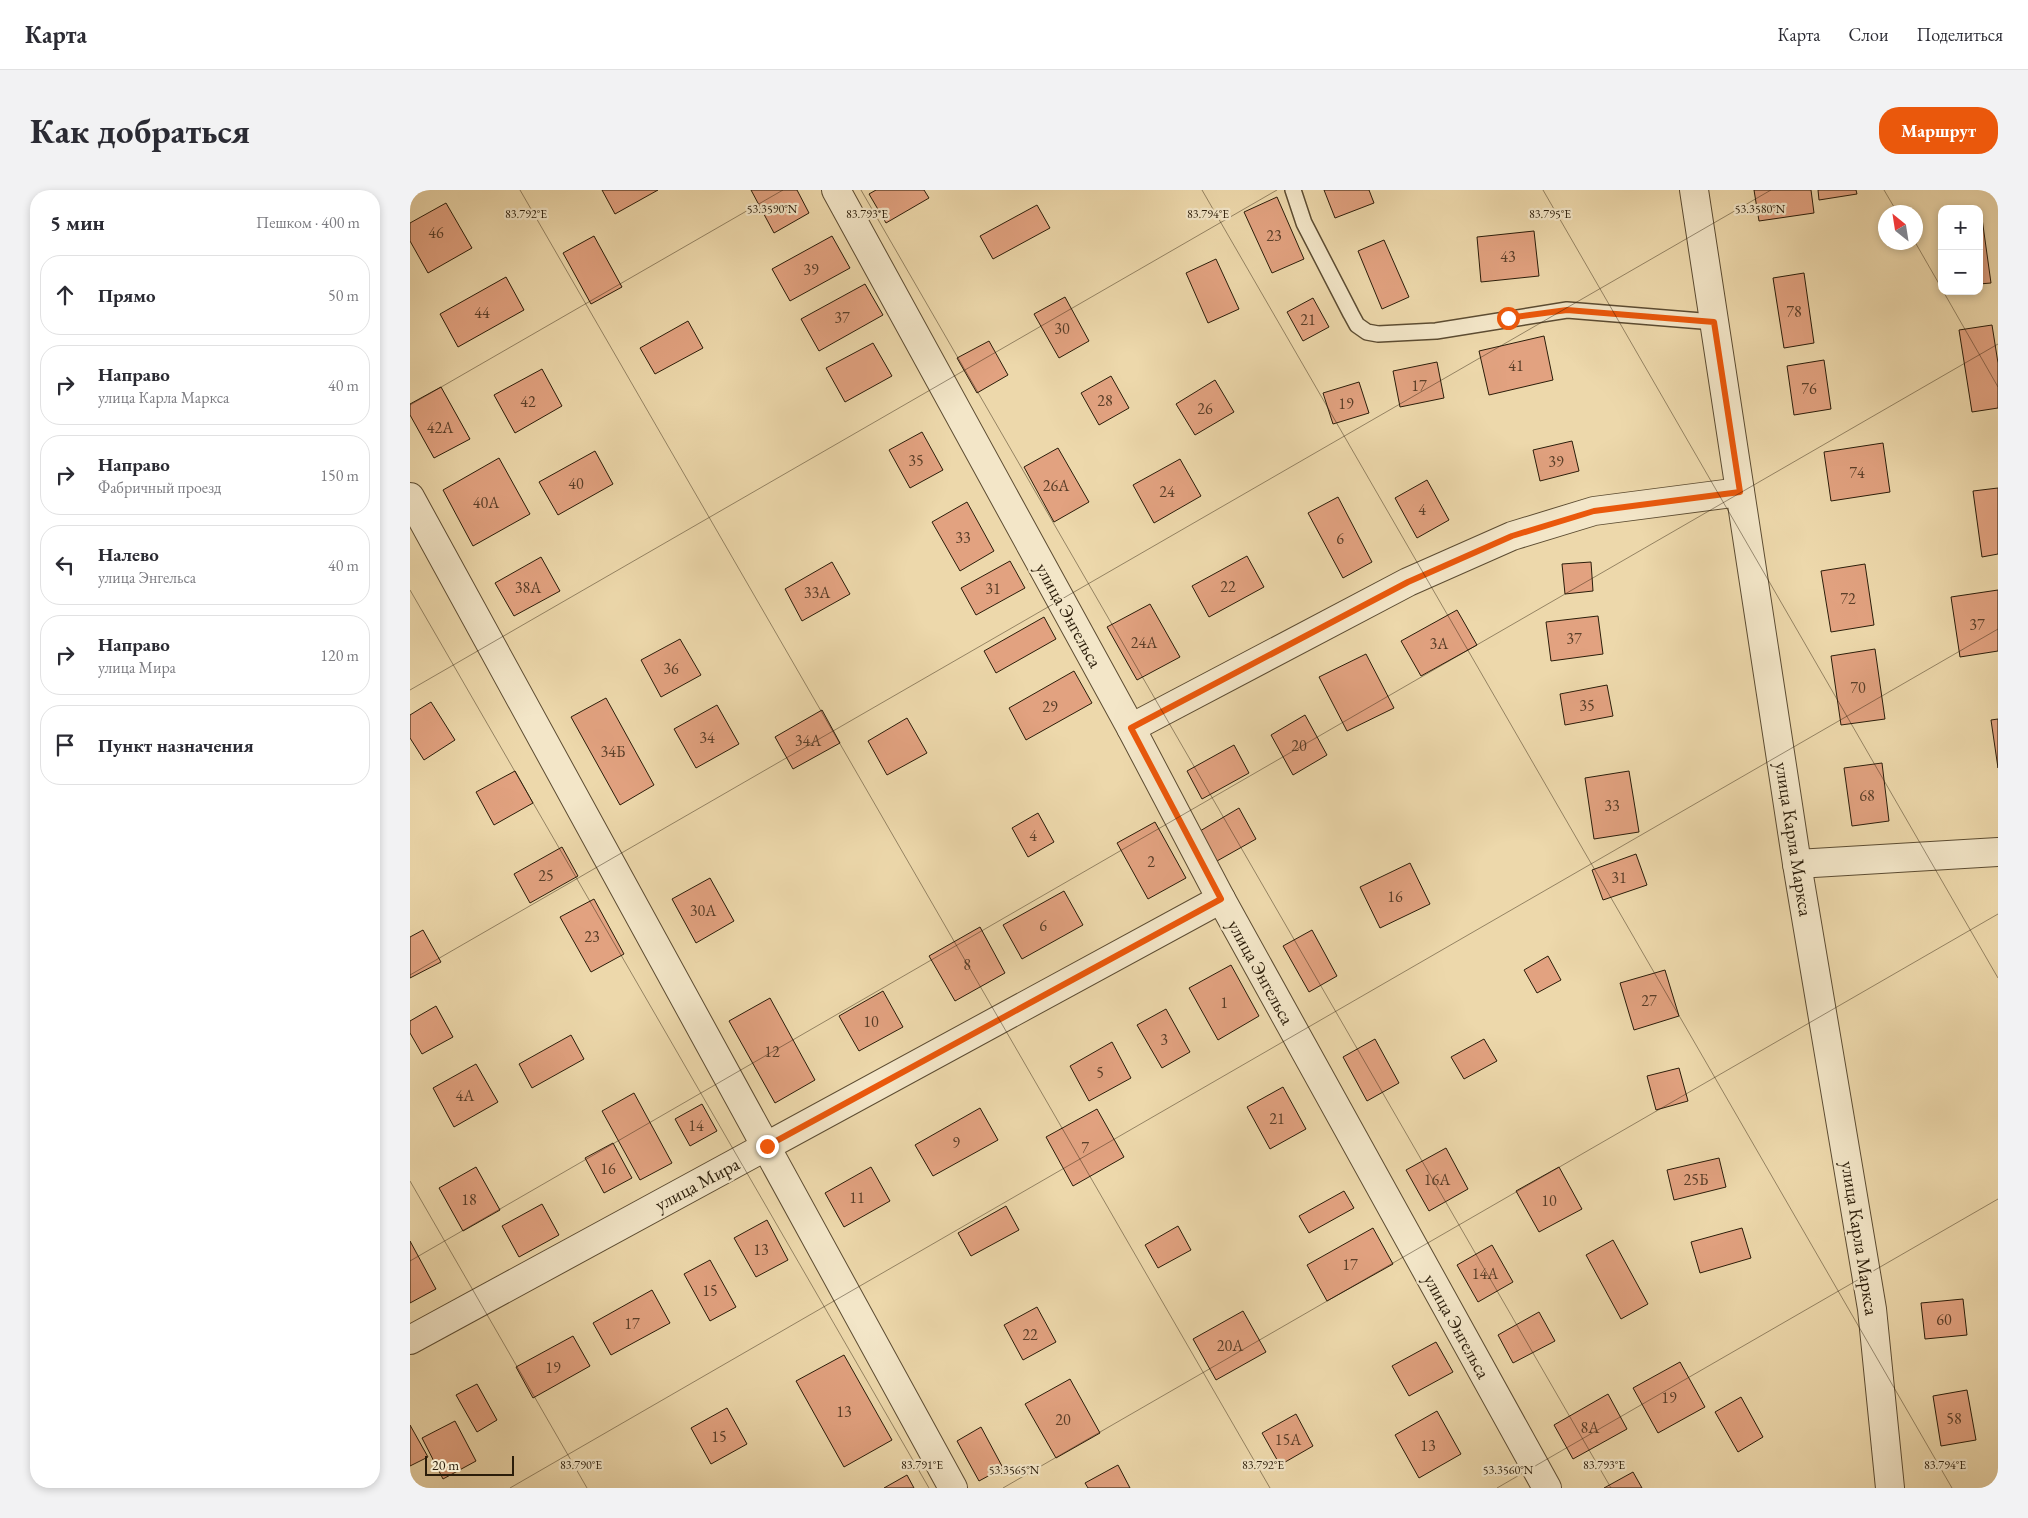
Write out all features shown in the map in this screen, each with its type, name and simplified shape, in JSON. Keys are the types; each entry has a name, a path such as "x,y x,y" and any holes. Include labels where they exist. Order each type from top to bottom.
{"street":[{"name":"улица Энгельса","path":"836,190 1131,728 1221,899 1546,1488"},
{"name":"улица Карла Маркса","path":"1694,190 1797,864 1872,1309 1890,1488"},
{"path":"1131,728 1408,582 1512,536 1594,511 1740,492"},
{"path":"410,497 953,1488"},
{"path":"1797,864 1998,852"},
{"name":"улица Мира","path":"410,1340 1221,899"}],"lane":[{"path":"1293,190 1304,223 1350,314 1358,325 1367,332 1378,334 1436,331 1567,310 1714,322"}],"building":[{"path":"602,190 658,190 615,214"},
{"path":"751,190 797,190 809,213 774,233"},
{"path":"876,190 924,190 929,198 886,223 869,194"},
{"path":"1324,190 1369,190 1374,203 1335,218"},
{"path":"1754,190 1811,190 1814,213 1759,221"},
{"path":"1818,190 1856,190 1857,194 1819,200"},
{"path":"1277,197 1304,259 1272,273 1244,212"},
{"path":"446,203 472,248 428,273 410,241 410,223"},
{"path":"1037,205 1050,228 993,259 980,236"},
{"path":"1983,225 1991,283 1983,284"},
{"path":"1534,231 1539,276 1481,282 1477,237"},
{"path":"594,236 622,287 591,304 563,253"},
{"path":"832,236 850,268 790,301 772,269"},
{"path":"1384,240 1409,297 1382,309 1358,251"},
{"path":"1216,259 1239,309 1208,323 1186,273"},
{"path":"1804,273 1814,343 1784,348 1773,278"},
{"path":"506,277 524,310 458,347 440,314"},
{"path":"865,284 883,315 819,351 801,319"},
{"path":"1065,297 1089,341 1059,358 1034,314"},
{"path":"1313,298 1329,327 1303,341 1287,312"},
{"path":"688,321 703,348 655,374 640,348"},
{"path":"1992,325 1998,363 1998,408 1972,412 1959,330"},
{"path":"1544,336 1553,380 1489,395 1479,351"},
{"path":"989,341 1008,375 977,393 957,358"},
{"path":"873,343 892,376 845,402 826,368"},
{"path":"1824,360 1831,409 1794,415 1787,366"},
{"path":"1437,362 1444,398 1400,407 1393,371"},
{"path":"542,369 562,406 515,433 494,395"},
{"path":"1111,376 1129,408 1099,425 1081,393"},
{"path":"1215,380 1234,412 1195,435 1176,404"},
{"path":"1359,382 1369,413 1333,424 1323,393"},
{"path":"441,387 470,439 434,458 410,415 410,404"},
{"path":"922,432 943,470 910,488 889,450"},
{"path":"1572,441 1579,471 1540,481 1533,450"},
{"path":"1883,443 1890,492 1831,501 1824,452"},
{"path":"1058,448 1089,502 1054,522 1024,467"},
{"path":"595,451 613,484 558,515 539,482"},
{"path":"499,458 530,514 473,546 443,490"},
{"path":"1180,459 1201,496 1154,523 1133,485"},
{"path":"1427,480 1449,520 1417,538 1395,498"},
{"path":"1998,488 1998,554 1982,557 1973,491"},
{"path":"1338,497 1372,562 1343,578 1308,513"},
{"path":"967,502 994,551 960,571 932,522"},
{"path":"1247,556 1264,587 1209,617 1192,586"},
{"path":"541,557 560,591 514,616 495,583"},
{"path":"1010,561 1025,588 976,615 961,588"},
{"path":"832,562 850,594 802,621 785,589"},
{"path":"1591,562 1593,591 1565,594 1562,564"},
{"path":"1865,564 1874,625 1831,632 1821,571"},
{"path":"1998,590 1998,651 1960,657 1951,597"},
{"path":"1150,604 1180,657 1137,680 1107,627"},
{"path":"1457,610 1477,645 1421,676 1401,641"},
{"path":"1598,616 1603,654 1551,661 1546,622"},
{"path":"1044,617 1056,639 996,673 984,651"},
{"path":"680,639 701,675 661,697 641,660"},
{"path":"1875,649 1885,719 1841,725 1831,656"},
{"path":"1366,654 1394,708 1347,731 1319,677"},
{"path":"1074,671 1092,703 1026,740 1009,708"},
{"path":"1607,685 1613,716 1565,725 1560,694"},
{"path":"606,698 654,785 620,805 571,717"},
{"path":"431,702 455,740 424,760 410,738 410,715"},
{"path":"717,705 739,744 696,768 674,729"},
{"path":"822,710 840,743 793,769 775,737"},
{"path":"1305,715 1327,755 1293,775 1271,735"},
{"path":"907,718 927,753 887,775 868,741"},
{"path":"1998,719 1998,768 1991,720"},
{"path":"1234,745 1249,773 1202,799 1187,771"},
{"path":"1882,763 1889,821 1852,826 1844,768"},
{"path":"515,771 533,803 494,825 476,792"},
{"path":"1629,771 1639,832 1594,839 1585,778"},
{"path":"1239,808 1256,839 1217,861 1200,831"},
{"path":"1038,813 1054,842 1028,857 1012,828"},
{"path":"1155,822 1186,878 1148,899 1117,843"},
{"path":"562,847 578,876 530,903 514,874"},
{"path":"1636,854 1647,885 1603,900 1592,870"},
{"path":"1410,863 1430,904 1380,928 1360,887"},
{"path":"710,878 734,921 696,943 672,899"},
{"path":"1064,891 1083,925 1022,959 1003,925"},
{"path":"594,899 624,954 591,972 560,917"},
{"path":"980,927 1005,973 955,1001 929,956"},
{"path":"423,930 441,962 410,978 410,937"},
{"path":"1312,930 1337,976 1309,992 1283,946"},
{"path":"1548,956 1561,980 1537,993 1524,970"},
{"path":"1231,965 1259,1016 1218,1040 1189,988"},
{"path":"1665,970 1679,1016 1634,1030 1620,983"},
{"path":"883,991 903,1027 859,1051 839,1016"},
{"path":"770,998 815,1080 775,1103 729,1021"},
{"path":"436,1006 453,1037 422,1054 410,1033 410,1021"},
{"path":"1166,1009 1190,1052 1162,1068 1137,1025"},
{"path":"571,1035 584,1059 532,1088 519,1064"},
{"path":"1375,1039 1399,1083 1367,1101 1343,1057"},
{"path":"1484,1039 1497,1061 1464,1079 1451,1057"},
{"path":"1112,1042 1131,1078 1089,1101 1070,1066"},
{"path":"476,1064 498,1102 454,1127 433,1088"},
{"path":"1679,1068 1688,1101 1656,1110 1647,1076"},
{"path":"1283,1087 1306,1129 1270,1149 1247,1107"},
{"path":"634,1093 672,1163 640,1180 602,1111"},
{"path":"702,1104 717,1131 690,1146 675,1119"},
{"path":"980,1108 998,1140 933,1176 915,1145"},
{"path":"1097,1109 1124,1157 1073,1186 1046,1137"},
{"path":"613,1143 632,1178 604,1193 585,1158"},
{"path":"1446,1148 1468,1189 1429,1211 1406,1170"},
{"path":"1719,1158 1726,1187 1674,1200 1667,1170"},
{"path":"476,1167 500,1210 463,1231 439,1188"},
{"path":"871,1167 890,1201 844,1227 825,1193"},
{"path":"1559,1167 1582,1209 1539,1232 1516,1191"},
{"path":"1344,1191 1354,1208 1309,1233 1299,1216"},
{"path":"542,1204 559,1235 519,1257 502,1226"},
{"path":"1006,1206 1019,1230 971,1256 958,1233"},
{"path":"767,1220 788,1260 756,1277 734,1238"},
{"path":"1178,1226 1191,1250 1158,1268 1145,1245"},
{"path":"1373,1228 1393,1264 1327,1301 1307,1265"},
{"path":"1742,1228 1751,1258 1700,1273 1691,1242"},
{"path":"1613,1240 1648,1304 1621,1319 1586,1255"},
{"path":"410,1241 436,1289 410,1303"},
{"path":"1492,1245 1513,1282 1478,1302 1457,1265"},
{"path":"710,1260 736,1307 710,1321 684,1274"},
{"path":"652,1290 670,1323 611,1355 593,1323"},
{"path":"1963,1299 1967,1335 1925,1339 1921,1303"},
{"path":"1037,1307 1056,1342 1023,1360 1004,1325"},
{"path":"1243,1311 1266,1352 1216,1380 1193,1339"},
{"path":"1539,1312 1555,1341 1513,1363 1498,1335"},
{"path":"573,1336 590,1366 533,1398 516,1367"},
{"path":"1436,1342 1453,1372 1409,1396 1392,1366"},
{"path":"844,1355 892,1440 844,1467 796,1381"},
{"path":"1680,1362 1705,1407 1658,1433 1633,1388"},
{"path":"1070,1379 1100,1433 1056,1458 1025,1404"},
{"path":"477,1384 497,1420 477,1432 456,1395"},
{"path":"1967,1390 1976,1440 1941,1446 1933,1396"},
{"path":"1608,1394 1627,1429 1573,1459 1554,1425"},
{"path":"1741,1397 1763,1437 1738,1452 1715,1412"},
{"path":"727,1408 747,1444 711,1464 691,1428"},
{"path":"1437,1411 1461,1454 1419,1478 1395,1435"},
{"path":"1296,1414 1313,1446 1280,1465 1262,1433"},
{"path":"455,1421 476,1461 443,1479 422,1438"},
{"path":"410,1425 428,1457 410,1466"},
{"path":"981,1427 1003,1468 979,1481 957,1441"},
{"path":"1118,1465 1130,1488 1088,1488 1085,1483"},
{"path":"1633,1472 1642,1488 1604,1488"},
{"path":"907,1475 914,1488 884,1488"}],"route":[{"path":"767,1146 1221,899 1131,728 1408,582 1512,536 1594,511 1740,492 1714,322 1567,310 1508,318"}]}
